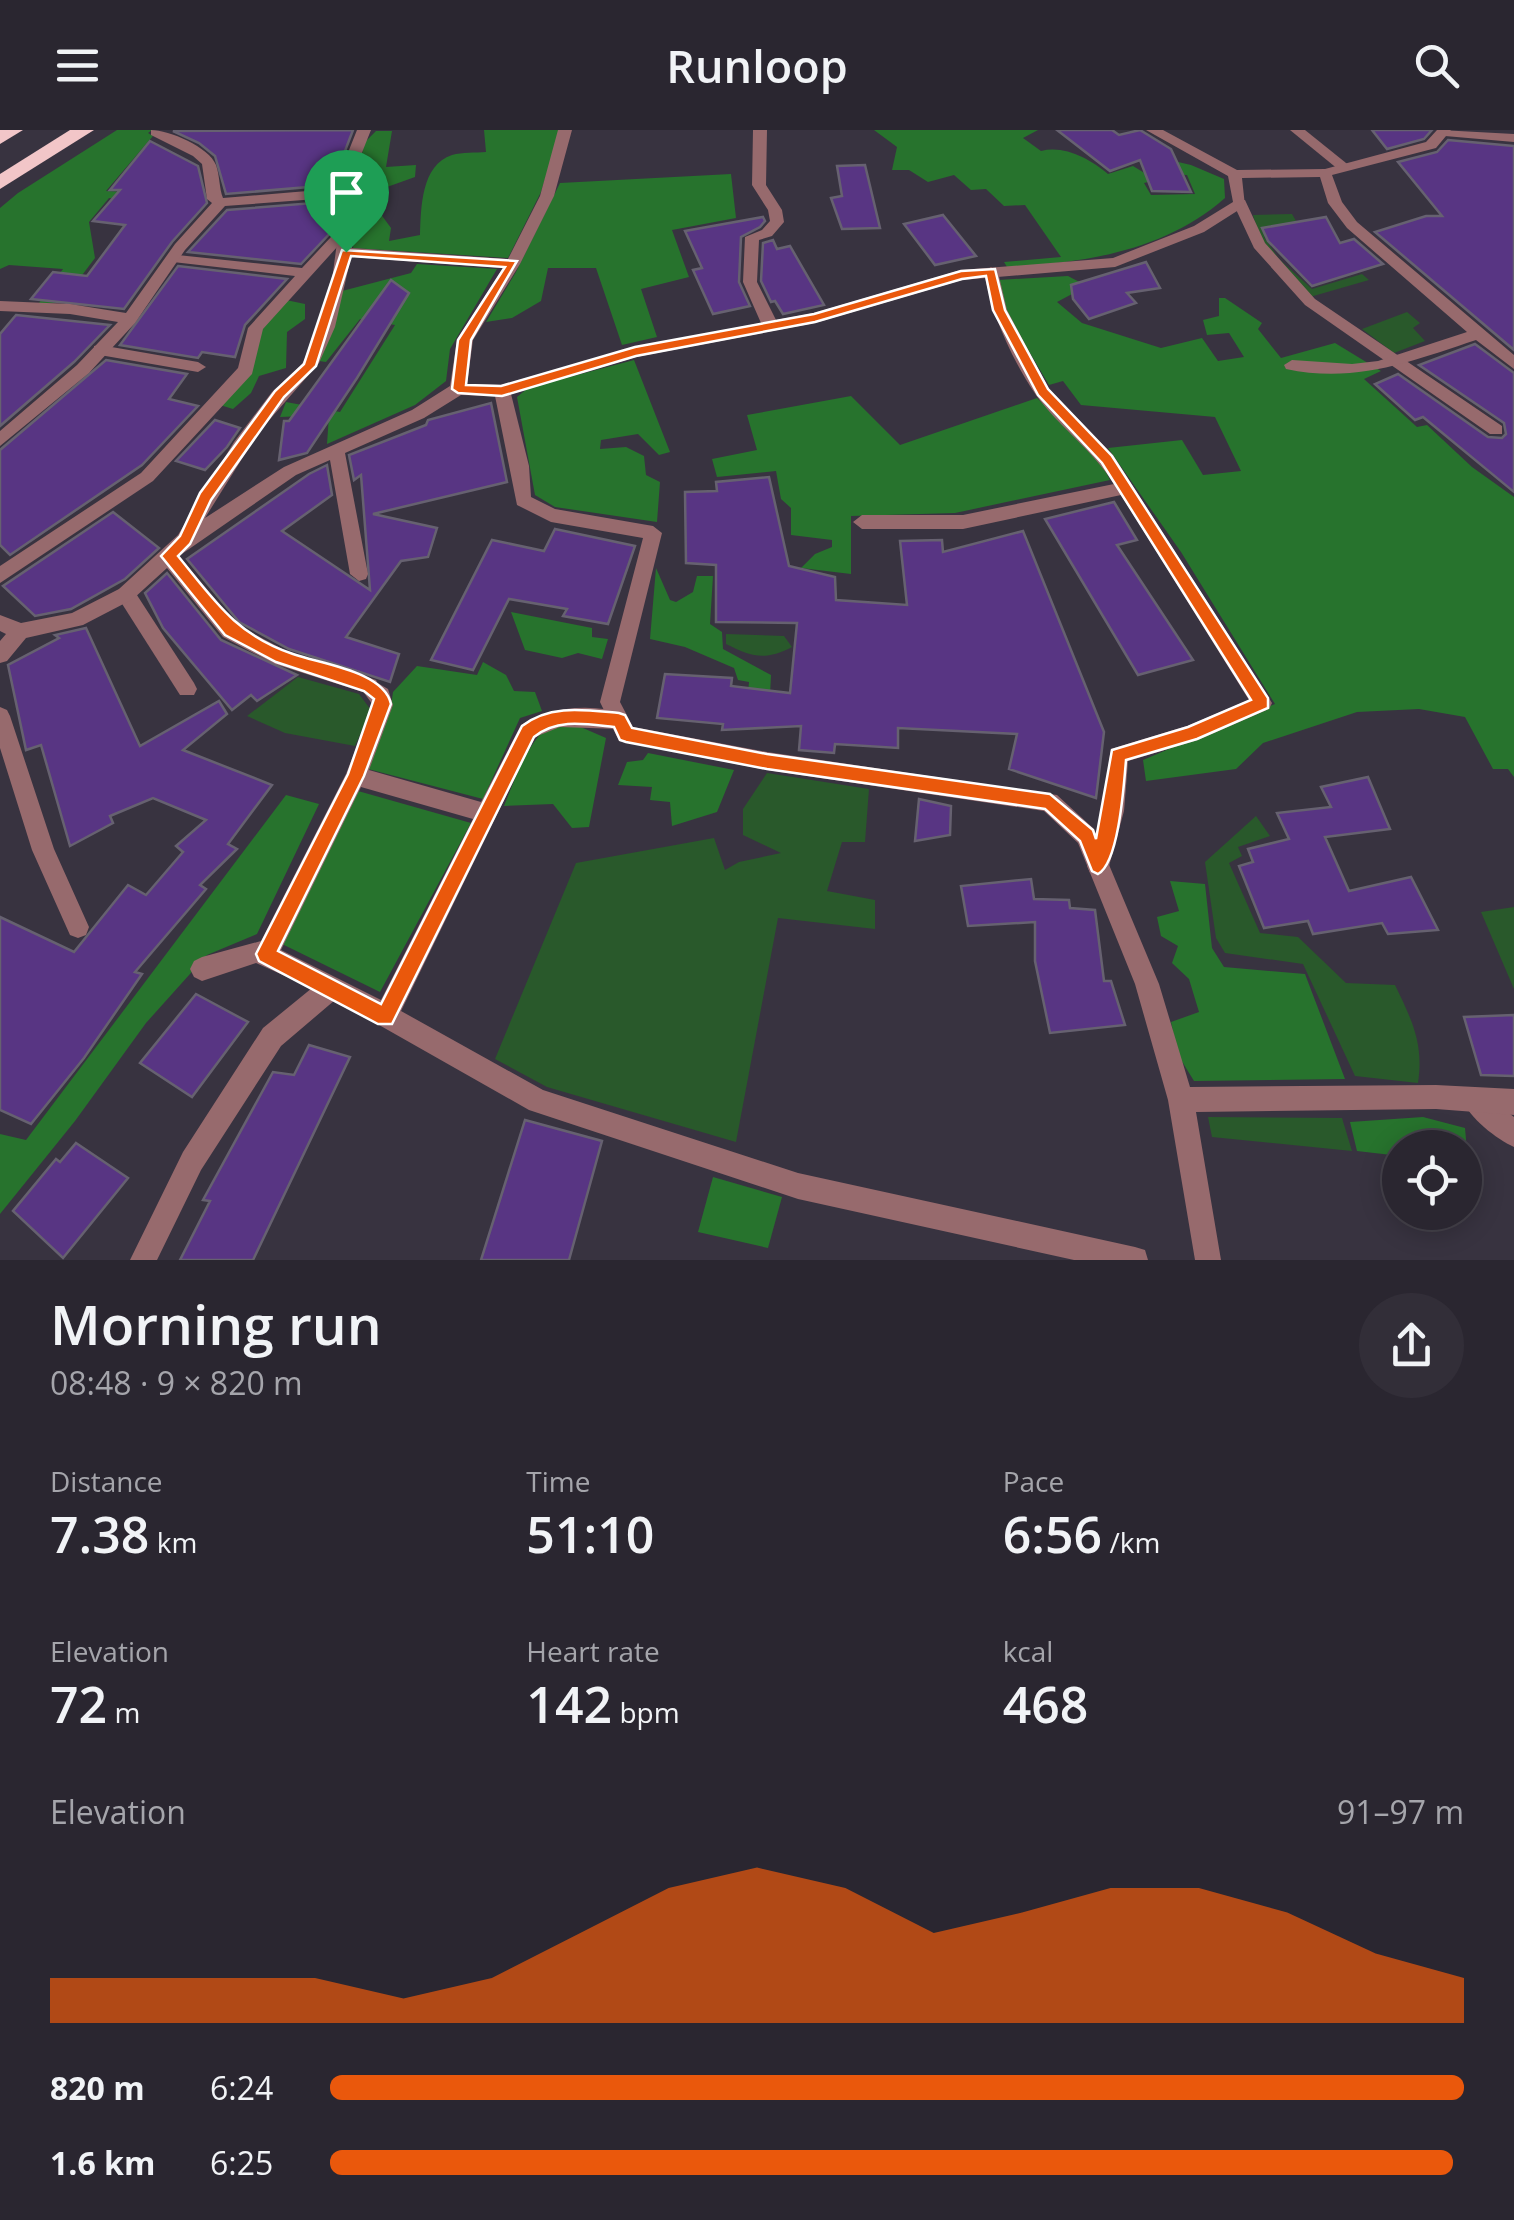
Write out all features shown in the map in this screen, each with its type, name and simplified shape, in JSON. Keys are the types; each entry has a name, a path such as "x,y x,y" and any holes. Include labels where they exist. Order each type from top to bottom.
{"highway":[{"path":"0,138 12,130"},
{"path":"0,183 84,130"}],"street":[{"path":"185,540 205,497 279,394 310,366 346,252 350,165 364,130"},
{"path":"458,389 464,340 513,264 547,196 566,130"},
{"path":"760,130 759,185 776,210 777,222 767,232 752,237 750,282 770,327"},
{"path":"1153,130 1234,174 1325,173 1432,146 1445,131 1514,138"},
{"path":"1297,130 1344,167"},
{"path":"156,132 198,152 209,162 214,199 220,202 350,192"},
{"path":"1325,173 1335,203 1352,226 1514,364"},
{"path":"1234,174 1240,203 1259,245 1281,274 1310,302 1496,430"},
{"path":"0,440 130,319 173,257 220,202"},
{"path":"0,624 20,631 76,620 126,594 185,540 290,471 418,414 458,389 502,391 635,352 770,327 961,275 1116,262 1198,229 1240,203"},
{"path":"0,576 147,478 246,370 256,328 350,225"},
{"path":"346,252 513,264"},
{"path":"173,257 306,273"},
{"path":"991,272 999,310 1043,392 1107,459 1262,703 1191,734 1118,755 1113,811 1098,866"},
{"path":"0,306 70,309 130,319"},
{"path":"1292,365 1352,369 1394,362 1478,334"},
{"path":"100,350 198,366"},
{"path":"502,391 520,466 523,500 550,515 652,534 610,702 626,734 767,762 1050,802 1086,836 1147,984 1181,1100 1208,1260"},
{"path":"336,449 359,574"},
{"path":"862,522 963,522 1126,488"},
{"path":"168,556 230,631 282,658 369,686 381,696 383,704 356,776 266,954"},
{"path":"126,594 187,690"},
{"path":"0,656 20,631"},
{"path":"0,716 43,850 78,927"},
{"path":"385,1017 528,732 539,722 570,716 619,720"},
{"path":"356,776 488,814"},
{"path":"202,969 257,950 333,986 538,1100 798,1186 1135,1260"},
{"path":"143,1260 192,1162 272,1037 333,986"},
{"path":"1181,1100 1514,1102"},
{"path":"1474,1100 1514,1134"}],"green space":[{"path":"117,130 152,130 148,133 153,136 106,191 127,192 133,200 109,198 89,222 95,258 61,303 39,303 63,269 9,265 0,269 0,208"},
{"path":"484,130 560,130 541,192 508,258 353,248 363,144 376,131 392,131 386,167 416,165 415,177 387,187 380,213 391,228 389,241 420,235 425,189 434,168 452,155 486,152"},
{"path":"874,130 1038,130 1023,138 1041,151 1077,155 1108,174 1133,166 1156,180 1144,183 1151,195 1195,194 1187,175 1162,174 1148,155 1191,165 1224,179 1225,198 1176,231 1122,251 1065,262 1007,267 1004,262 1061,257 1025,205 1004,206 986,189 971,190 954,175 928,182 909,170 892,170 897,147"},
{"path":"731,174 736,218 672,230 689,277 641,289 657,337 622,345 596,268 548,268 541,301 512,318 486,322 560,183"},
{"path":"1292,214 1299,226 1264,237 1279,259 1312,289 1362,274 1369,280 1310,297 1268,250 1253,215"},
{"path":"417,264 497,269 450,349 446,381 415,405 327,444 329,415 280,417 286,402 340,412 395,325 360,319 326,362 319,361 342,291 411,273"},
{"path":"1068,276 1087,286 1057,302 1082,323 1161,348 1202,338 1218,361 1244,357 1229,333 1207,335 1203,320 1219,316 1219,298 1225,298 1262,323 1258,329 1281,358 1335,343 1381,371 1364,379 1417,427 1427,425 1472,467 1514,497 1514,777 1508,769 1493,769 1465,717 1419,709 1357,712 1263,743 1236,769 1146,781 1143,760 1275,704 1181,552 1108,448 1182,440 1203,475 1241,471 1215,417 1081,405 1063,381 1049,385 1005,311 998,280"},
{"path":"286,300 305,304 305,319 287,332 286,368 259,376 251,393 233,409 220,405 260,327"},
{"path":"1407,312 1420,323 1413,328 1425,341 1394,353 1362,329"},
{"path":"634,360 670,452 659,455 638,434 601,440 600,449 626,447 644,456 646,475 660,482 657,522 555,507 535,495 517,397 528,388"},
{"path":"851,396 900,445 1037,398 1099,458 1110,480 955,513 851,516 851,574 801,568 815,554 832,547 832,540 791,535 791,508 781,499 776,471 717,477 712,459 757,450 747,415"},
{"path":"656,568 670,600 676,602 693,592 697,576 713,576 710,624 722,632 723,649 771,675 770,695 748,694 749,682 738,680 734,668 685,647 650,639"},
{"path":"511,612 592,628 592,637 608,639 602,659 578,653 562,658 525,650"},
{"path":"726,634 784,636 792,647 766,656 751,654 726,644"},
{"path":"483,662 506,675 514,691 535,692 542,711 520,718 483,799 368,769 393,692 417,666 477,675"},
{"path":"298,677 359,694 371,710 355,746 285,733 247,716"},
{"path":"551,724 576,725 606,738 589,827 572,828 553,804 504,806 528,751"},
{"path":"648,753 734,770 717,812 672,826 670,802 650,800 652,787 618,785 627,762 643,760"},
{"path":"767,773 869,789 865,842 842,842 827,891 875,900 875,929 778,918 736,1142 547,1087 495,1059 576,863 714,838 725,870 739,862 781,853 743,835 743,809"},
{"path":"358,791 471,823 380,992 282,944"},
{"path":"286,795 319,804 257,934 207,955 146,1023 75,1121 0,1214 0,1134 26,1140"},
{"path":"1256,816 1270,836 1238,847 1242,856 1229,863 1260,933 1298,937 1346,983 1395,985 1415,1032 1418,1083 1355,1076 1303,964 1225,953 1216,938 1205,862"},
{"path":"1170,881 1205,884 1212,948 1224,967 1305,974 1345,1079 1194,1081 1178,1055 1171,1022 1199,1012 1189,979 1172,963 1178,946 1161,936 1157,917 1179,911"},
{"path":"1514,907 1514,989 1481,912"},
{"path":"1208,1117 1342,1118 1352,1151 1212,1137"},
{"path":"1423,1117 1465,1130 1382,1130 1382,1154 1357,1151 1350,1122"},
{"path":"713,1177 782,1197 768,1248 698,1232"}],"building":[{"path":"353,130 332,185 226,194 215,156 173,131"},
{"path":"1057,130 1112,130 1119,135 1140,130 1171,149 1191,192 1152,191 1140,160 1110,171"},
{"path":"1372,130 1432,130 1424,139 1387,149"},
{"path":"1448,140 1514,146 1514,350 1375,232 1426,216 1442,216 1398,162 1437,152"},
{"path":"150,141 198,166 207,203 172,242 124,309 31,299 53,272 87,276 125,225 93,221 120,190 110,190"},
{"path":"865,165 880,228 842,229 831,198 842,196 837,166"},
{"path":"338,201 335,228 301,264 188,252 227,210"},
{"path":"943,215 976,256 935,265 904,224"},
{"path":"763,217 765,221 760,227 741,237 739,282 750,306 713,314 693,270 702,268 685,231"},
{"path":"1326,217 1340,243 1354,239 1383,264 1312,286 1268,241 1262,228"},
{"path":"773,240 777,249 790,246 824,305 783,314 775,301 771,302 761,281 763,243"},
{"path":"1146,262 1160,288 1127,293 1136,303 1089,319 1073,299 1071,285"},
{"path":"178,266 287,279 245,325 235,357 202,352 198,358 120,345"},
{"path":"391,280 409,293 357,378 307,453 279,460 284,421 289,421"},
{"path":"16,315 110,325 0,426 0,334"},
{"path":"1475,344 1514,373 1514,492 1423,417 1415,420 1375,384 1398,374 1488,437 1502,438 1506,434 1504,423 1419,365"},
{"path":"106,360 187,374 169,399 198,406 142,465 10,555 0,545 0,450"},
{"path":"491,403 507,482 373,514 437,528 428,557 401,561 346,637 399,654 390,682 289,649 239,622 187,559 327,465 332,495 282,531 370,590 361,475 354,480 349,455 426,425 428,420"},
{"path":"215,420 240,428 227,447 205,470 176,461"},
{"path":"769,477 789,566 835,577 836,600 907,605 900,541 942,540 943,552 1023,531 1104,732 1096,798 1009,769 1017,734 898,728 898,748 835,744 834,753 799,750 801,726 722,730 723,724 657,718 665,674 732,678 731,686 790,693 797,623 716,622 716,565 686,563 685,492 717,491 716,482"},
{"path":"1114,502 1137,540 1117,545 1193,660 1138,675 1045,519"},
{"path":"113,512 159,548 125,579 71,609 35,616 3,586"},
{"path":"555,529 635,546 608,624 563,616 567,609 509,599 473,670 431,660 492,540 544,551"},
{"path":"167,573 221,640 297,675 257,701 251,695 232,710 163,628 145,593"},
{"path":"86,628 140,746 219,701 227,714 183,750 272,785 228,844 237,849 200,885 206,889 135,972 142,974 84,1058 31,1124 0,1110 0,917 74,952 128,885 146,895 183,852 176,846 206,820 153,798 110,816 113,823 70,846 41,745 26,750 8,665 59,638 55,635"},
{"path":"1368,777 1390,829 1325,837 1349,891 1411,877 1438,930 1388,934 1382,923 1313,934 1308,921 1264,928 1239,866 1253,862 1248,849 1289,839 1277,813 1331,807 1321,787"},
{"path":"919,799 951,806 950,835 915,841"},
{"path":"1031,879 1034,899 1069,900 1070,908 1095,910 1104,981 1111,981 1125,1025 1050,1033 1035,961 1035,922 968,926 961,886"},
{"path":"196,994 248,1022 192,1097 140,1063"},
{"path":"1514,1015 1514,1076 1481,1075 1464,1017"},
{"path":"309,1045 350,1057 253,1260 180,1260 210,1201 203,1200 273,1072 294,1075"},
{"path":"525,1120 602,1141 569,1260 481,1260"},
{"path":"76,1143 128,1178 63,1258 13,1211 56,1159 60,1162"}],"route":[{"path":"346,252 513,264 464,340 458,389 502,391 635,352 815,318 961,275 991,272 999,310 1043,392 1107,459 1262,703 1191,734 1118,755 1113,811 1098,866 1086,836 1050,802 767,762 626,734 619,720 570,716 539,722 528,732 385,1017 333,986 266,954 356,776 383,704 381,696 369,686 282,658 230,631 168,556 185,540 205,497 279,394 310,366 346,252"}]}
